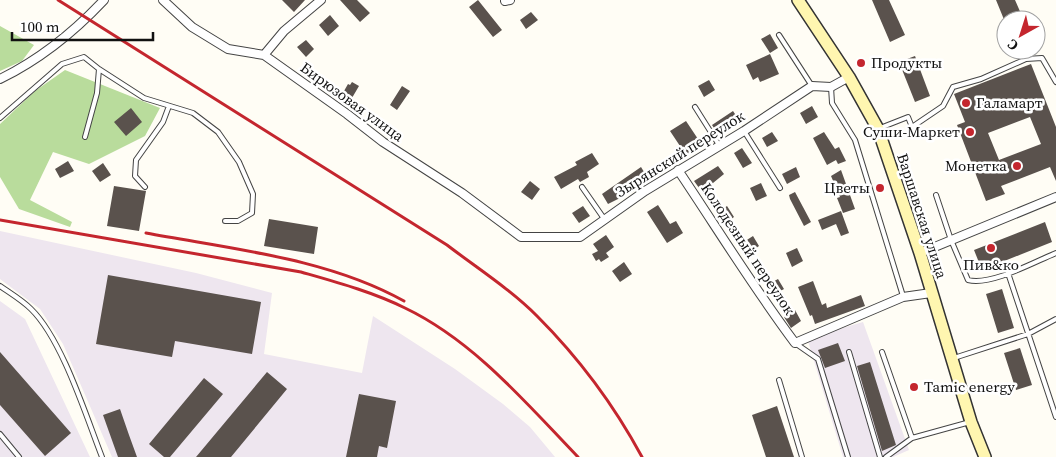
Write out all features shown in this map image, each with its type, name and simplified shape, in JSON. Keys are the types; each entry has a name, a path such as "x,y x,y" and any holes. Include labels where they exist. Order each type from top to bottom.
{"main road":[{"name":"Варшавская улица","path":"802,2 849,77 878,129 920,253 971,422 985,457"}],"street":[{"path":"0,79 27,66 57,46 104,0"},
{"name":"Бирюзовая улица","path":"163,0 192,27 228,48 264,56 347,114 383,142 462,193 521,237"},
{"path":"264,56 284,31 321,0"},
{"path":"812,86 831,87 849,77"},
{"name":"Зырянский переулок","path":"521,237 580,237 678,170 744,131 812,86"},
{"name":"Колодезный переулок","path":"678,170 736,256 757,292 795,343"},
{"path":"920,253 1056,197"},
{"path":"795,343 903,297 931,293"}],"lane":[{"path":"779,35 812,86"},
{"path":"0,118 62,64 84,57 144,98 193,113 218,132 239,162 253,194 252,213 238,220 225,221"},
{"path":"878,129 908,117 912,127 943,106 953,87 981,79 1026,58 1042,58 1056,82"},
{"path":"85,137 97,93 99,69"},
{"path":"831,87 832,103 855,140 903,297"},
{"path":"145,187 135,176 136,160 163,122 169,106"},
{"path":"695,107 719,145"},
{"path":"744,131 780,188"},
{"path":"582,187 605,220"},
{"path":"936,195 951,240 968,280 976,282 1008,273 1056,252"},
{"path":"1008,273 1056,417"},
{"path":"0,286 31,310 47,331 70,374 102,457"},
{"path":"952,358 1028,334 1056,319"},
{"path":"795,343 818,359 848,457"},
{"path":"849,352 880,457"},
{"path":"882,352 912,438"},
{"path":"779,380 802,457"},
{"path":"886,457 912,438 971,422"},
{"path":"0,434 19,457"}],"shaded area":[{"path":"0,231 196,273 272,293 264,354 362,373 373,316 455,369 503,404 530,427 555,457 112,457 63,344 40,309 0,279"},
{"path":"0,301 25,319 90,457 0,457"},
{"path":"863,322 909,450 893,457 843,457 807,338"}],"green space":[{"path":"0,26 34,45 22,61 0,71"},
{"path":"65,70 160,108 145,136 89,164 53,152 30,200 72,222 70,227 19,209 0,177 0,124 35,91"}],"building":[{"path":"282,0 305,0 294,12"},
{"path":"340,0 357,0 370,13 360,22"},
{"path":"478,0 502,30 493,37 469,7"},
{"path":"872,0 889,0 905,35 890,42"},
{"path":"996,0 1015,0 1019,10 1000,10"},
{"path":"531,12 538,20 526,29 520,20"},
{"path":"330,15 339,26 328,36 319,25"},
{"path":"770,34 778,48 770,53 761,39"},
{"path":"306,40 314,49 306,57 297,47"},
{"path":"770,54 779,74 760,82 758,77 753,80 746,65"},
{"path":"915,56 930,96 915,102 899,62"},
{"path":"1031,64 1056,127 1056,181 1050,167 1001,186 1005,194 986,201 957,125 965,122 954,94","holes":["1030,117 1041,144 999,160 988,133"]},
{"path":"709,80 715,90 704,97 698,86"},
{"path":"352,82 359,86 349,103 340,98 348,84 350,85"},
{"path":"402,86 410,91 397,110 390,105"},
{"path":"812,106 818,117 806,124 800,113"},
{"path":"131,108 142,122 126,136 114,122"},
{"path":"733,111 739,120 718,134 712,125"},
{"path":"686,121 702,145 686,155 670,131"},
{"path":"772,132 778,141 767,147 762,138"},
{"path":"824,132 835,149 839,147 846,161 838,164 836,160 827,165 813,138"},
{"path":"742,148 752,163 743,168 734,153"},
{"path":"592,153 599,164 587,172 589,177 580,182 578,179 561,189 554,177 577,165 575,162"},
{"path":"68,161 74,171 60,178 55,169"},
{"path":"103,163 111,175 100,182 92,171"},
{"path":"718,166 724,174 702,192 694,181"},
{"path":"641,167 649,180 634,191 608,204 602,194"},
{"path":"796,167 800,177 787,184 782,174"},
{"path":"841,170 855,209 843,213 837,198 840,197 831,176"},
{"path":"530,181 540,189 532,200 521,192"},
{"path":"761,183 767,196 756,201 750,188"},
{"path":"114,186 146,191 139,231 107,226"},
{"path":"795,192 811,222 804,226 790,199 789,195"},
{"path":"658,205 670,224 676,221 683,233 667,243 647,212"},
{"path":"583,206 590,216 579,223 572,213"},
{"path":"727,206 734,217 724,224 717,213"},
{"path":"841,211 849,233 841,236 836,224 822,230 818,220"},
{"path":"269,219 318,227 314,254 264,246"},
{"path":"1045,222 1052,242 982,270 974,250"},
{"path":"606,235 614,247 606,253 609,257 601,262 599,259 596,261 592,254 598,251 593,244"},
{"path":"753,236 759,246 746,255 739,245"},
{"path":"797,248 803,261 792,267 786,253"},
{"path":"624,262 632,274 620,282 612,271"},
{"path":"108,275 261,302 252,354 175,341 172,357 96,344"},
{"path":"778,279 784,289 773,295 767,285"},
{"path":"813,281 822,305 826,303 827,308 861,295 865,306 815,324 798,287"},
{"path":"1002,289 1014,328 998,333 986,294"},
{"path":"795,310 801,321 791,328 784,317"},
{"path":"838,343 845,361 825,368 818,350"},
{"path":"1020,348 1032,385 1016,390 1004,353"},
{"path":"0,352 71,433 45,456 0,405"},
{"path":"870,362 896,445 882,451 857,366"},
{"path":"267,372 287,389 231,457 196,457"},
{"path":"204,378 223,394 170,457 164,457 149,444"},
{"path":"359,394 396,401 387,448 379,446 377,457 346,457"},
{"path":"777,406 794,457 766,457 752,415"},
{"path":"120,409 137,457 118,457 103,415"}],"railway":[{"path":"58,0 447,245 505,288 537,316 581,365 620,419 642,457"},
{"path":"0,220 301,272 380,297 430,322 476,355 519,395 578,457"},
{"path":"146,233 245,250 311,265 343,274 374,286 404,301"}],"place":[{"name":"Продукты","path":"861,63"},
{"name":"Галамарт","path":"966,103"},
{"name":"Суши-Маркет","path":"970,132"},
{"name":"Монетка","path":"1017,166"},
{"name":"Цветы","path":"880,188"},
{"name":"Пив&ко","path":"991,248"},
{"name":"Tamic energy","path":"914,387"}]}
